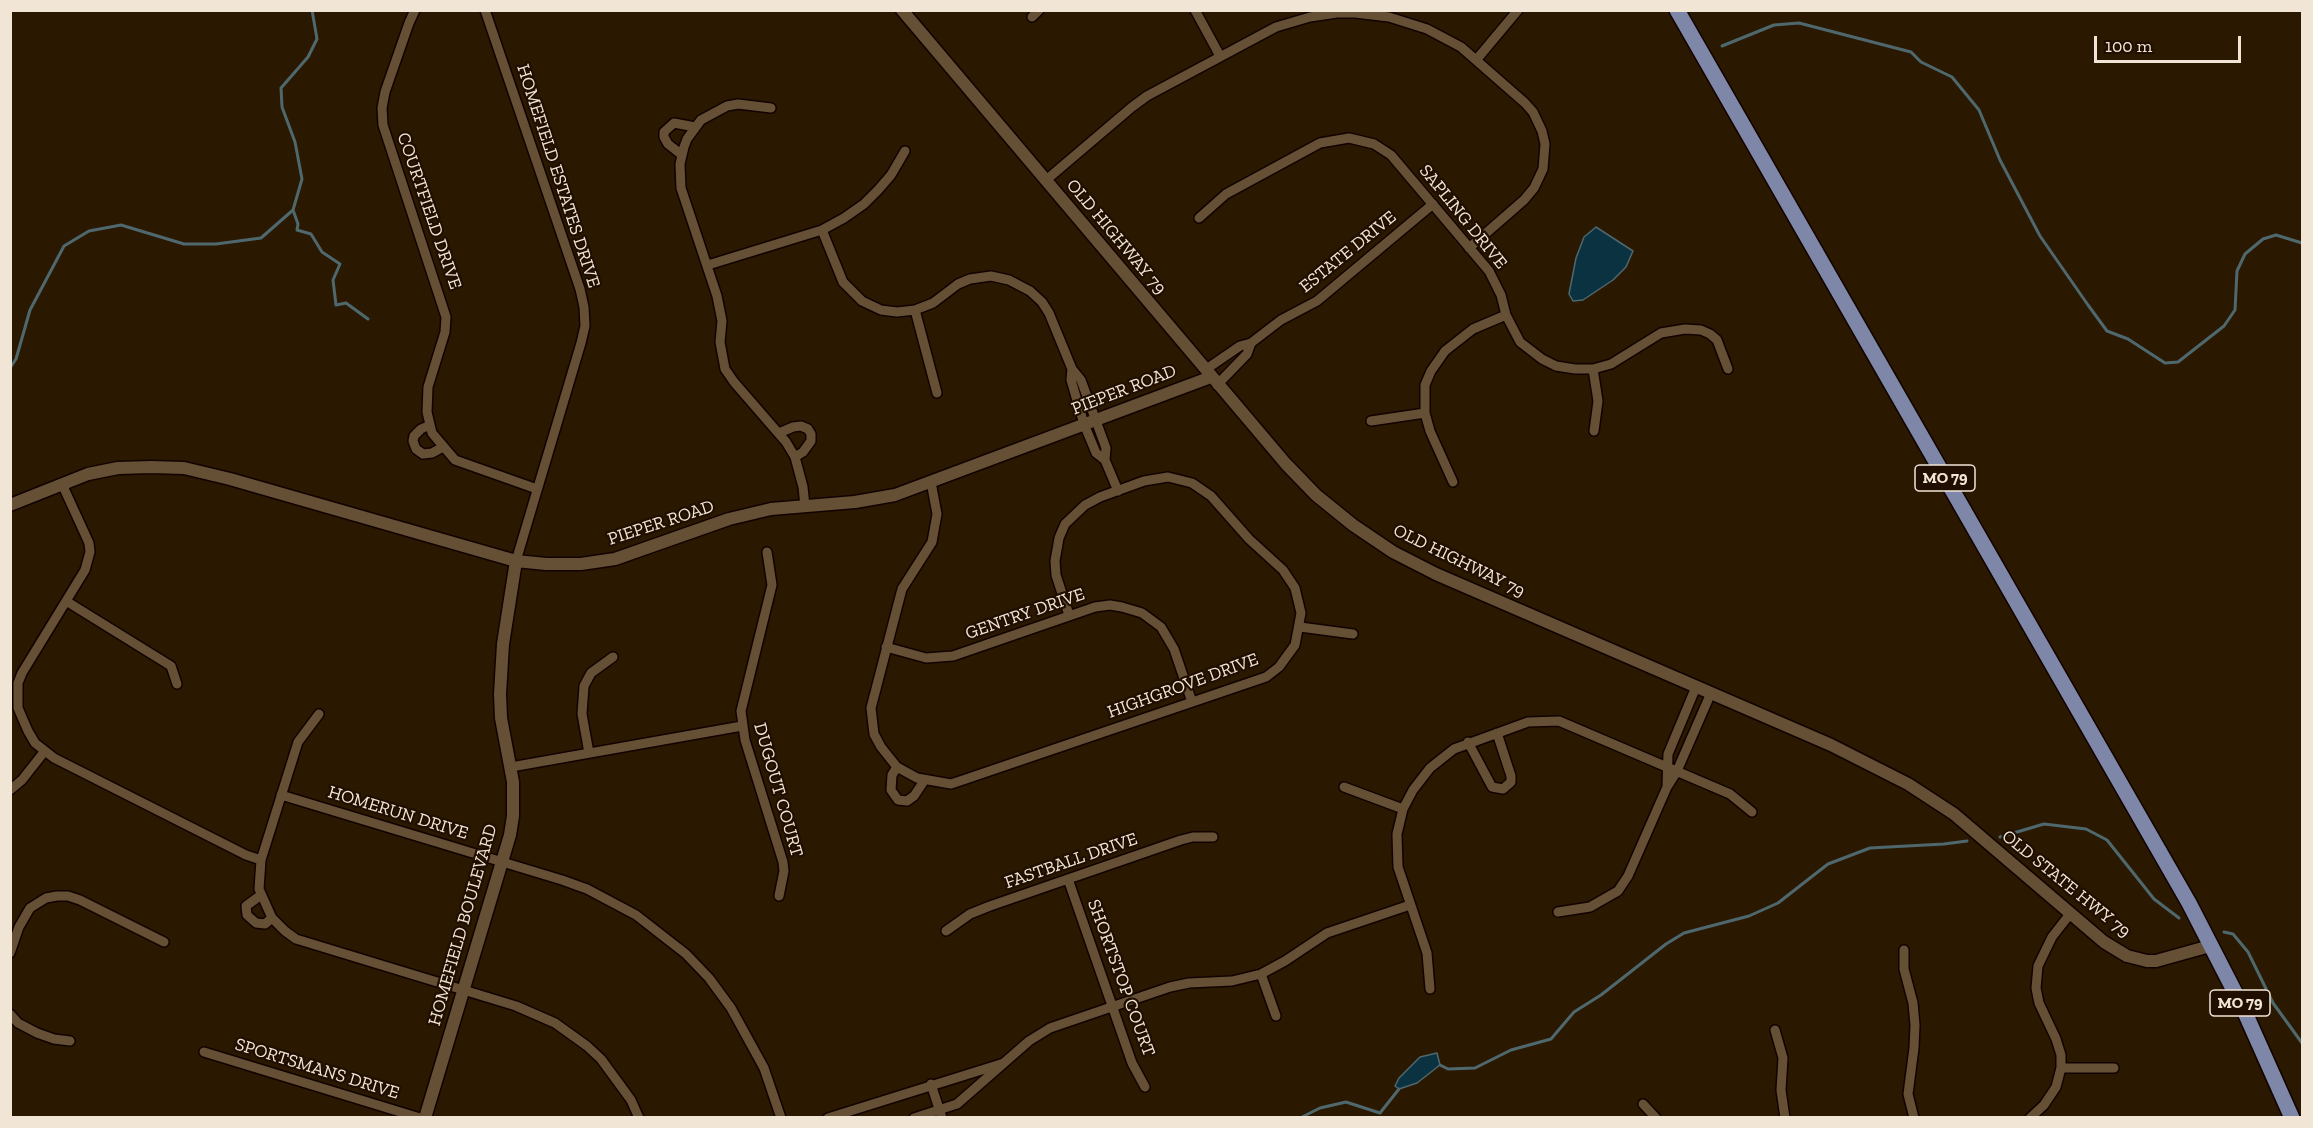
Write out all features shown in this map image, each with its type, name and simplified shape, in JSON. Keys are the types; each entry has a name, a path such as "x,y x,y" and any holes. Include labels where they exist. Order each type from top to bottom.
{"main road":[{"name":"MO 79","path":"1677,10 2161,854 2242,1008 2292,1118"}],"street":[{"name":"COURTFIELD DRIVE","path":"415,10 385,92 382,108 383,125 446,317 428,387 427,412 432,434 455,460 537,489"},
{"name":"HOMEFIELD ESTATES DRIVE","path":"485,10 580,289 584,307 585,326 581,343 516,561"},
{"name":"OLD HIGHWAY 79","path":"902,10 1286,464 1316,495 1353,525 1393,552 1491,598 1831,745 1908,784 1973,829"},
{"path":"1196,10 1220,56"},
{"path":"1477,59 1518,10"},
{"path":"1045,181 1132,107 1220,56 1276,27 1337,12 1389,17 1419,26 1446,38 1477,59 1533,112 1542,131 1545,156 1539,180 1529,194 1469,248"},
{"path":"771,108 738,104 727,106 701,120 687,139 682,155 681,188 708,265 720,310 720,342 725,369 795,457 803,487 805,506"},
{"path":"682,155 668,144 663,137 664,132 674,123 695,127"},
{"name":"SAPLING DRIVE","path":"1199,218 1234,189 1314,145 1337,138 1361,140 1382,148 1391,155 1433,204 1495,280 1506,315 1520,342 1542,359 1556,366 1593,369 1611,364 1661,333 1685,329 1710,334 1722,347 1728,369"},
{"path":"708,265 822,230 864,204 891,175 905,152"},
{"name":"ESTATE DRIVE","path":"1211,377 1240,346 1251,343 1281,320 1329,292 1433,204"},
{"path":"822,230 843,282 862,301 881,310 897,312 915,310 933,303 958,284 970,279 991,276 1010,280 1030,291 1042,302 1049,313 1071,369 1081,380 1090,422 1106,448 1105,459 1118,491"},
{"path":"915,310 937,393"},
{"path":"1453,482 1425,413 1425,385 1438,359 1473,329 1506,315"},
{"name":"ESTATE DRIVE","path":"1211,377 1247,354 1251,343"},
{"path":"1593,369 1598,401 1594,432"},
{"name":"PIEPER ROAD","path":"10,505 88,474 118,468 184,468 230,479 516,561 581,564 615,559 729,519 771,509 895,495 1211,377"},
{"path":"1371,421 1425,413"},
{"path":"430,425 414,435 413,441 416,449 423,454 432,453 442,447"},
{"path":"778,433 793,427 801,426 808,429 811,434 810,441 795,457"},
{"name":"HIGHGROVE DRIVE","path":"931,482 937,514 932,542 902,589 874,693 872,719 874,734 881,747 897,766 924,781 951,784 1266,677 1285,661 1295,645 1300,627 1300,603 1295,588 1283,570 1261,551 1201,488 1182,479 1157,478 1118,491 1085,505 1065,524 1056,550 1056,575 1069,615"},
{"path":"62,484 89,543 90,552 85,570 31,656 18,684 18,708 35,744 44,752 89,776 246,855 261,860"},
{"name":"DUGOUT COURT","path":"767,552 772,585 741,711 742,726 783,862 780,896"},
{"name":"HOMEFIELD BOULEVARD","path":"425,1118 502,861 513,816 513,782 501,718 500,686 503,644 516,561"},
{"path":"66,600 171,666 177,684"},
{"name":"GENTRY DRIVE","path":"886,646 926,658 953,656 1069,615 1110,605 1133,609 1161,627 1174,649 1192,702"},
{"path":"1300,627 1353,634"},
{"path":"589,753 582,714 584,686 591,673 613,657"},
{"path":"1667,787 1668,754 1696,687"},
{"path":"1557,912 1590,907 1606,900 1618,891 1635,863 1667,787 1677,771 1711,693"},
{"path":"319,714 298,742 261,860 259,876 261,895 272,918 285,932 296,939 535,1014 571,1034 587,1046 615,1076 631,1100 639,1118"},
{"path":"1430,989 1427,953 1398,867 1397,834 1403,809 1413,790 1430,768 1454,749 1528,722 1559,721 1730,794 1752,812"},
{"path":"511,767 742,726"},
{"path":"1468,742 1492,787 1503,789 1510,782 1511,776 1497,733"},
{"path":"10,790 22,780 44,752"},
{"path":"897,766 892,775 891,790 898,800 907,801 914,796 924,781"},
{"path":"1344,787 1403,809"},
{"name":"HOMERUN DRIVE","path":"281,795 562,880 611,901 651,926 686,954 709,978 731,1008 764,1068 781,1118"},
{"name":"OLD STATE HWY 79","path":"1973,829 2070,914 2104,942 2127,956 2156,961 2211,946"},
{"name":"FASTBALL DRIVE","path":"946,931 969,915 1068,879 1181,840 1193,837 1213,837"},
{"name":"SHORTSTOP COURT","path":"1068,879 1132,1063 1145,1087"},
{"path":"261,895 246,906 247,915 256,923 265,924 272,918"},
{"path":"10,953 15,926 30,908 46,898 68,896 164,942"},
{"path":"915,1118 941,1114 957,1104 1039,1034 1170,987 1189,983 1232,981 1261,974 1327,933 1410,905"},
{"path":"2030,1118 2044,1105 2056,1087 2061,1068 2061,1055 2056,1039 2039,1003 2036,988 2038,966 2043,952 2070,914"},
{"path":"1904,950 1904,969 1915,1025 1908,1094 1914,1118"},
{"path":"1261,974 1276,1016"},
{"path":"10,1014 18,1023 37,1033 54,1039 70,1041"},
{"path":"1775,1030 1783,1058 1781,1090 1785,1118"},
{"name":"SPORTSMANS DRIVE","path":"204,1052 420,1118"},
{"path":"828,1118 1009,1061"},
{"path":"2061,1068 2114,1068"},
{"path":"931,1084 941,1114"},
{"path":"1643,1104 1656,1118"}],"water":[{"path":"1596,227 1633,251 1626,267 1613,280 1583,300 1573,301 1569,294 1576,258 1584,237"},
{"path":"1437,1053 1440,1065 1417,1083 1399,1089 1395,1086 1399,1078 1420,1057"}],"waterway":[{"path":"10,368 16,359 30,310 64,246 89,231 121,225 184,244 216,244 261,238 293,210 302,179 295,142 282,107 281,88 308,57 317,39 312,10"},
{"path":"1722,46 1774,25 1799,23 1911,52 1921,62 1952,77 1979,110 2000,160 2040,236 2107,331 2128,339 2165,363 2178,362 2224,326 2235,310 2237,271 2245,254 2263,239 2276,235 2302,243"},
{"path":"293,210 298,224 297,230 311,234 322,252 340,264 333,280 336,305 346,303 368,319"},
{"path":"2000,837 2044,824 2086,829 2107,840 2154,899 2179,918"},
{"path":"1440,1065 1448,1069 1475,1068 1511,1050 1551,1039 1574,1012 1601,995 1666,944 1684,933 1749,916 1778,903 1828,864 1870,848 1967,841"},
{"path":"2224,932 2233,934 2248,952 2273,1003 2302,1043"},
{"path":"1300,1118 1320,1108 1346,1102 1380,1113 1399,1089"}]}
